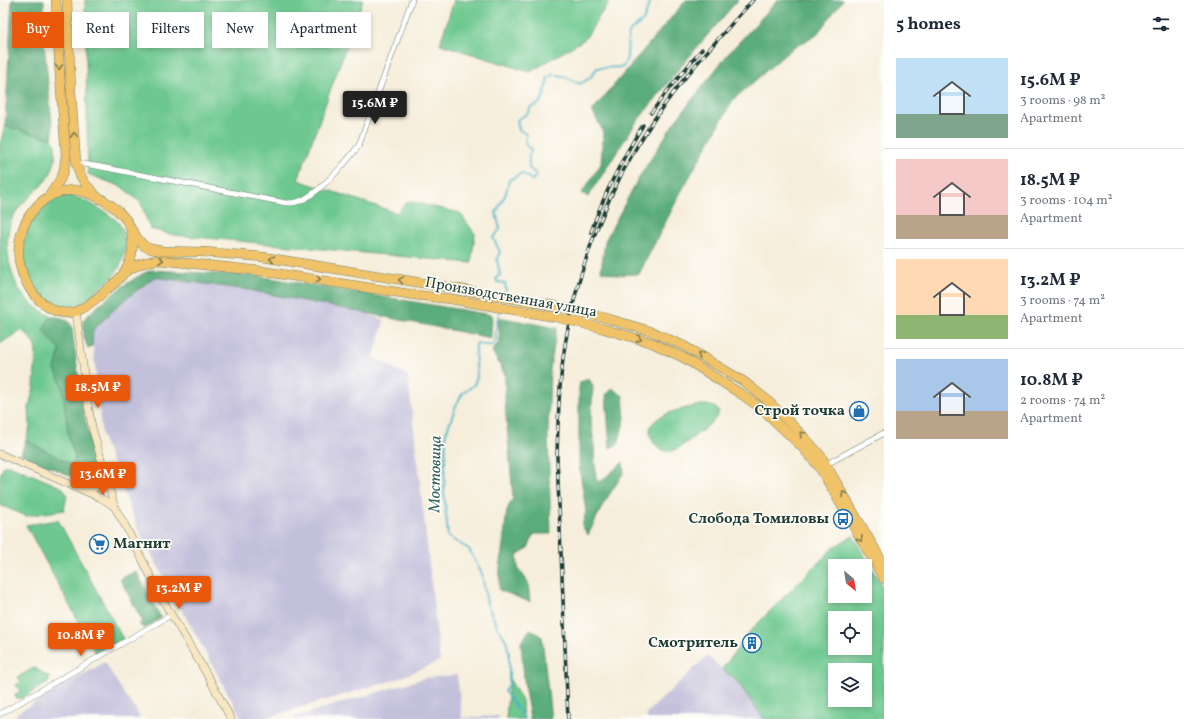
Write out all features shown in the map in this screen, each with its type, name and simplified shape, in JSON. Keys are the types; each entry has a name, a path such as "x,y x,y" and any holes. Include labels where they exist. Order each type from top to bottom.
{"highway":[{"path":"48,196 62,191 85,191 112,206 123,216 130,227 132,245 130,262 125,272 93,302 76,312 56,312 45,306 35,297 28,287 19,262 18,246 20,234 26,220 34,209 48,196 60,180 64,170 66,156 56,0"},
{"path":"67,0 76,163 86,186 96,196"},
{"name":"Производственная улица","path":"130,227 144,246 157,250 263,257 556,306 606,318 653,332 684,346 743,381 767,400 816,450 884,579"},
{"name":"Производственная улица","path":"125,272 135,265 147,261 159,260 261,271 415,295 451,299 555,317 601,328 652,343 684,358 762,409 824,466 884,565"}],"main road":[{"path":"76,312 92,427 115,508 162,599 209,678 231,719"},
{"path":"0,454 101,498 115,508"},
{"path":"83,490 90,490 99,487 104,482 106,477"}],"street":[{"path":"76,163 286,203 301,201 309,197 321,186 352,156 359,145 412,0"},
{"path":"824,466 884,433"},
{"path":"0,714 171,615"}],"shaded area":[{"path":"151,274 309,293 384,320 374,357 408,376 440,661 397,679 262,719 242,719 139,532 102,436 91,324"},
{"path":"707,656 737,681 764,719 647,719 647,713"},
{"path":"105,662 126,697 136,709 140,719 15,719 17,713"},
{"path":"457,675 462,718 499,716 499,719 288,719 425,678"}],"green space":[{"path":"12,0 44,0 44,12 12,12 12,48 44,48 53,133 52,139 5,126"},
{"path":"85,0 363,0 359,12 276,12 276,48 346,48 298,180 397,213 408,201 460,213 475,234 471,263 174,235 150,229 141,203 122,187 88,174 86,48 129,48 129,12 85,12"},
{"path":"454,0 610,0 585,39 530,72 440,44"},
{"path":"686,0 738,0 698,46 635,124 588,197 582,193 601,164 603,131 592,111"},
{"path":"778,0 843,0 817,34 790,50 733,100 681,192 639,274 616,275 601,271 605,241 638,179 674,123 728,54"},
{"path":"5,126 52,139 55,144 55,162 52,171 40,187 19,208 13,217 10,225 7,245 10,265 16,284 20,291 34,306 51,316 43,330 60,350 55,369 62,386 69,438 75,457 74,467 26,440 30,427 29,407 34,387 36,348 29,336 21,330 0,344 0,144"},
{"path":"63,195 83,200 102,210 116,220 120,225 125,239 123,258 115,273 103,287 83,302 70,308 52,304 36,292 28,276 23,257 24,239 32,221 47,205"},
{"path":"151,270 258,276 492,315 491,338 249,290 154,277 121,303 93,330 92,347 88,349 84,337 83,320 115,292 133,279"},
{"path":"51,316 67,320 71,324 72,328 82,406 98,471 91,480 84,482 21,454 26,440 74,466 75,457 69,438 62,386 55,369 60,350 43,330"},
{"path":"498,317 557,328 550,369 548,436 551,534 534,534 528,548 517,555 518,568 528,582 530,602 499,590 507,510 513,498 505,404 505,375 492,351 500,340"},
{"path":"589,379 593,386 591,420 596,480 600,482 623,462 624,472 604,503 588,535 582,526 586,512 579,464 579,388 580,382"},
{"path":"612,388 623,396 625,418 618,444 610,448 606,395"},
{"path":"701,405 709,405 714,407 719,412 718,415 714,421 683,445 675,450 667,451 658,447 651,439 650,429 652,424 661,416"},
{"path":"9,465 63,488 67,495 64,510 26,516 0,505 0,475 4,466"},
{"path":"58,520 123,639 96,654 26,525"},
{"path":"853,536 866,559 828,559 828,603 872,603 872,568 884,589 884,719 764,719 737,681 722,669 752,629 834,547"},
{"path":"136,571 161,618 145,628 139,624 143,622 120,579"},
{"path":"530,629 542,637 551,719 530,719 525,690 521,642"},
{"path":"35,668 49,677 49,682 22,698 16,698 15,695 20,691 16,685 21,682 18,677"},
{"path":"509,678 522,701 523,719 506,719"}],"waterway":[{"name":"Мостовица","path":"505,295 505,283 497,282 496,278 500,275 497,259 500,252 493,238 500,229 496,213 506,193 509,180 522,173 532,180 537,175 529,168 529,155 531,152 530,148 526,145 526,134 519,130 517,120 528,113 531,107 536,106 542,100 548,77 556,75 569,78 580,84 590,78 597,68 622,67 627,58 628,36 631,30 643,21 651,0"},
{"name":"Мостовица","path":"500,311 496,325 496,339 492,345 477,343 475,350 477,376 474,385 463,393 457,403 446,433 444,491 448,537 469,549 482,574 487,604 498,628 506,640 509,653 509,685 504,691 525,719"}],"railway":[{"path":"568,719 557,457 561,373 570,316 597,228 622,173 637,146 676,89 753,0"},
{"path":"651,113 702,49"},
{"path":"591,232 614,177 643,125"}],"place":[{"name":"Строй точка","path":"859,411"},
{"name":"Слобода Томиловы","path":"843,519"},
{"name":"Магнит","path":"99,544"},
{"name":"Смотритель","path":"752,643"}]}
